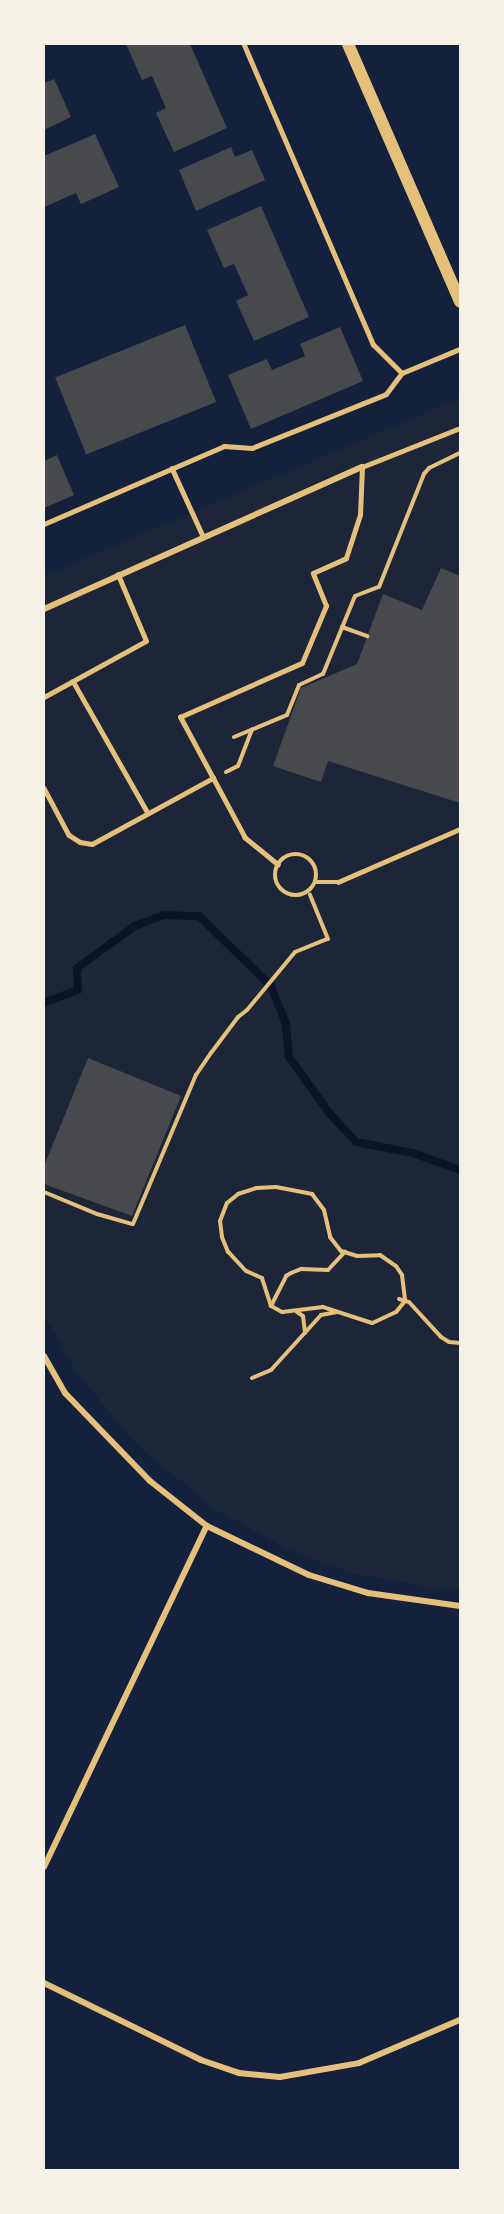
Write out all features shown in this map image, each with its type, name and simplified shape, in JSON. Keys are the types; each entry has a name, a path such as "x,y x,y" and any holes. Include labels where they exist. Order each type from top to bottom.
{"main road":[{"path":"348,44 460,302"}],"street":[{"path":"44,609 203,536 362,467"},
{"path":"44,1356 65,1393 142,1473 207,1526 309,1575 368,1593 460,1606"},
{"path":"44,1867 207,1526"},
{"path":"44,1983 201,2060 239,2073 280,2077 359,2063 460,2020"}],"lane":[{"path":"244,44 373,344 402,373"},
{"path":"44,524 224,446 252,448 386,394 402,373 460,349"},
{"path":"278,864 245,838 180,717 302,663 326,606 313,573 346,558 360,515 362,467 460,428"},
{"path":"172,468 203,536"},
{"path":"44,697 146,641 117,575"},
{"path":"73,681 148,813"},
{"path":"44,788 69,835 80,842 92,844 213,778"},
{"path":"315,882 338,882 460,829"},
{"path":"290,855 305,857 316,871 315,882 308,892 296,896 282,890 275,878 278,864 290,855"}],"path":[{"path":"234,737 287,716 299,685 323,674 355,596 379,587 424,474 429,468 460,453"},
{"path":"342,627 367,636"},
{"path":"213,778 238,766 253,729"},
{"path":"44,1192 97,1214 133,1224 196,1075 238,1017 247,1010 295,952 328,939 308,892"},
{"path":"276,1187 312,1194 324,1210 327,1229 333,1244 357,1256 380,1255 388,1259 402,1275 405,1301 390,1316 372,1323 323,1307 282,1312 271,1306 262,1278 236,1263 222,1237 220,1221 226,1203 238,1194 256,1188 276,1187"},
{"path":"271,1306 286,1276 301,1269 328,1270 345,1252"},
{"path":"399,1299 405,1301 441,1337 449,1342 460,1343"},
{"path":"297,1311 303,1316 305,1333"},
{"path":"252,1378 271,1370 321,1315 338,1312"}],"shaded area":[{"path":"460,398 460,1589 440,1589 351,1573 286,1548 216,1510 136,1444 78,1374 44,1315 44,576"}],"building":[{"path":"126,44 190,44 227,128 174,152 156,113 166,108 152,76 142,80"},
{"path":"54,79 71,117 44,130 44,83"},
{"path":"95,134 119,187 81,204 76,193 44,207 44,156"},
{"path":"231,147 235,157 252,150 265,180 196,211 179,170"},
{"path":"261,206 309,317 254,341 236,301 248,295 234,264 224,268 207,230"},
{"path":"185,325 216,402 86,454 55,377"},
{"path":"340,327 363,381 251,429 228,375 267,359 272,370 305,356 300,344"},
{"path":"57,455 74,495 44,508 44,461"},
{"path":"441,568 460,576 460,803 328,761 321,782 273,766 301,688 357,664 383,594 422,610"},
{"path":"88,1058 181,1096 132,1216 44,1184 44,1166"}],"waterway":[{"path":"44,1003 78,990 77,968 135,926 164,915 199,916 271,986 286,1024 289,1057 330,1114 356,1142 413,1153 460,1170"}]}
